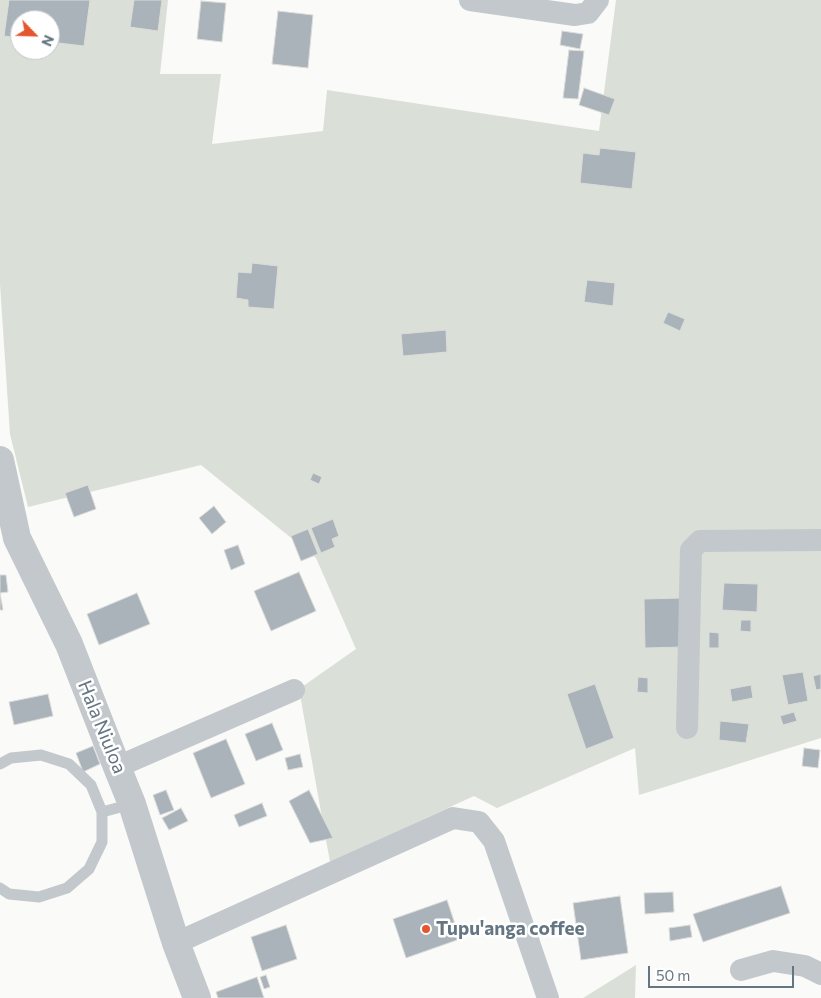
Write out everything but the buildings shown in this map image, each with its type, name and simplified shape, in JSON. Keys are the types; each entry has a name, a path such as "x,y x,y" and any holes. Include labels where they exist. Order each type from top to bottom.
{"street":[{"path":"470,0 575,15 588,13 598,0"},
{"name":"Hala Niuloa","path":"0,460 9,539 69,644 132,804 176,942 197,998"},
{"path":"686,728 691,550 700,541 821,540"},
{"path":"117,767 294,690"},
{"path":"176,942 453,818 479,822 494,841 548,998"},
{"path":"741,970 772,962 805,966 821,974"}],"lane":[{"path":"0,764 11,758 41,755 69,764 91,785 102,812 102,842 89,869 67,888 39,897 9,894 0,888"},
{"path":"102,812 132,804"}],"shaded area":[{"path":"0,0 168,0 160,74 221,74 212,144 323,131 327,90 599,131 616,0 821,0 821,738 639,795 635,748 497,808 474,796 330,862 299,689 356,649 316,558 201,465 28,507 10,434 0,284"},
{"path":"636,965 635,998 583,998"}],"place":[{"name":"Tupu'anga coffee","path":"426,929"}]}
